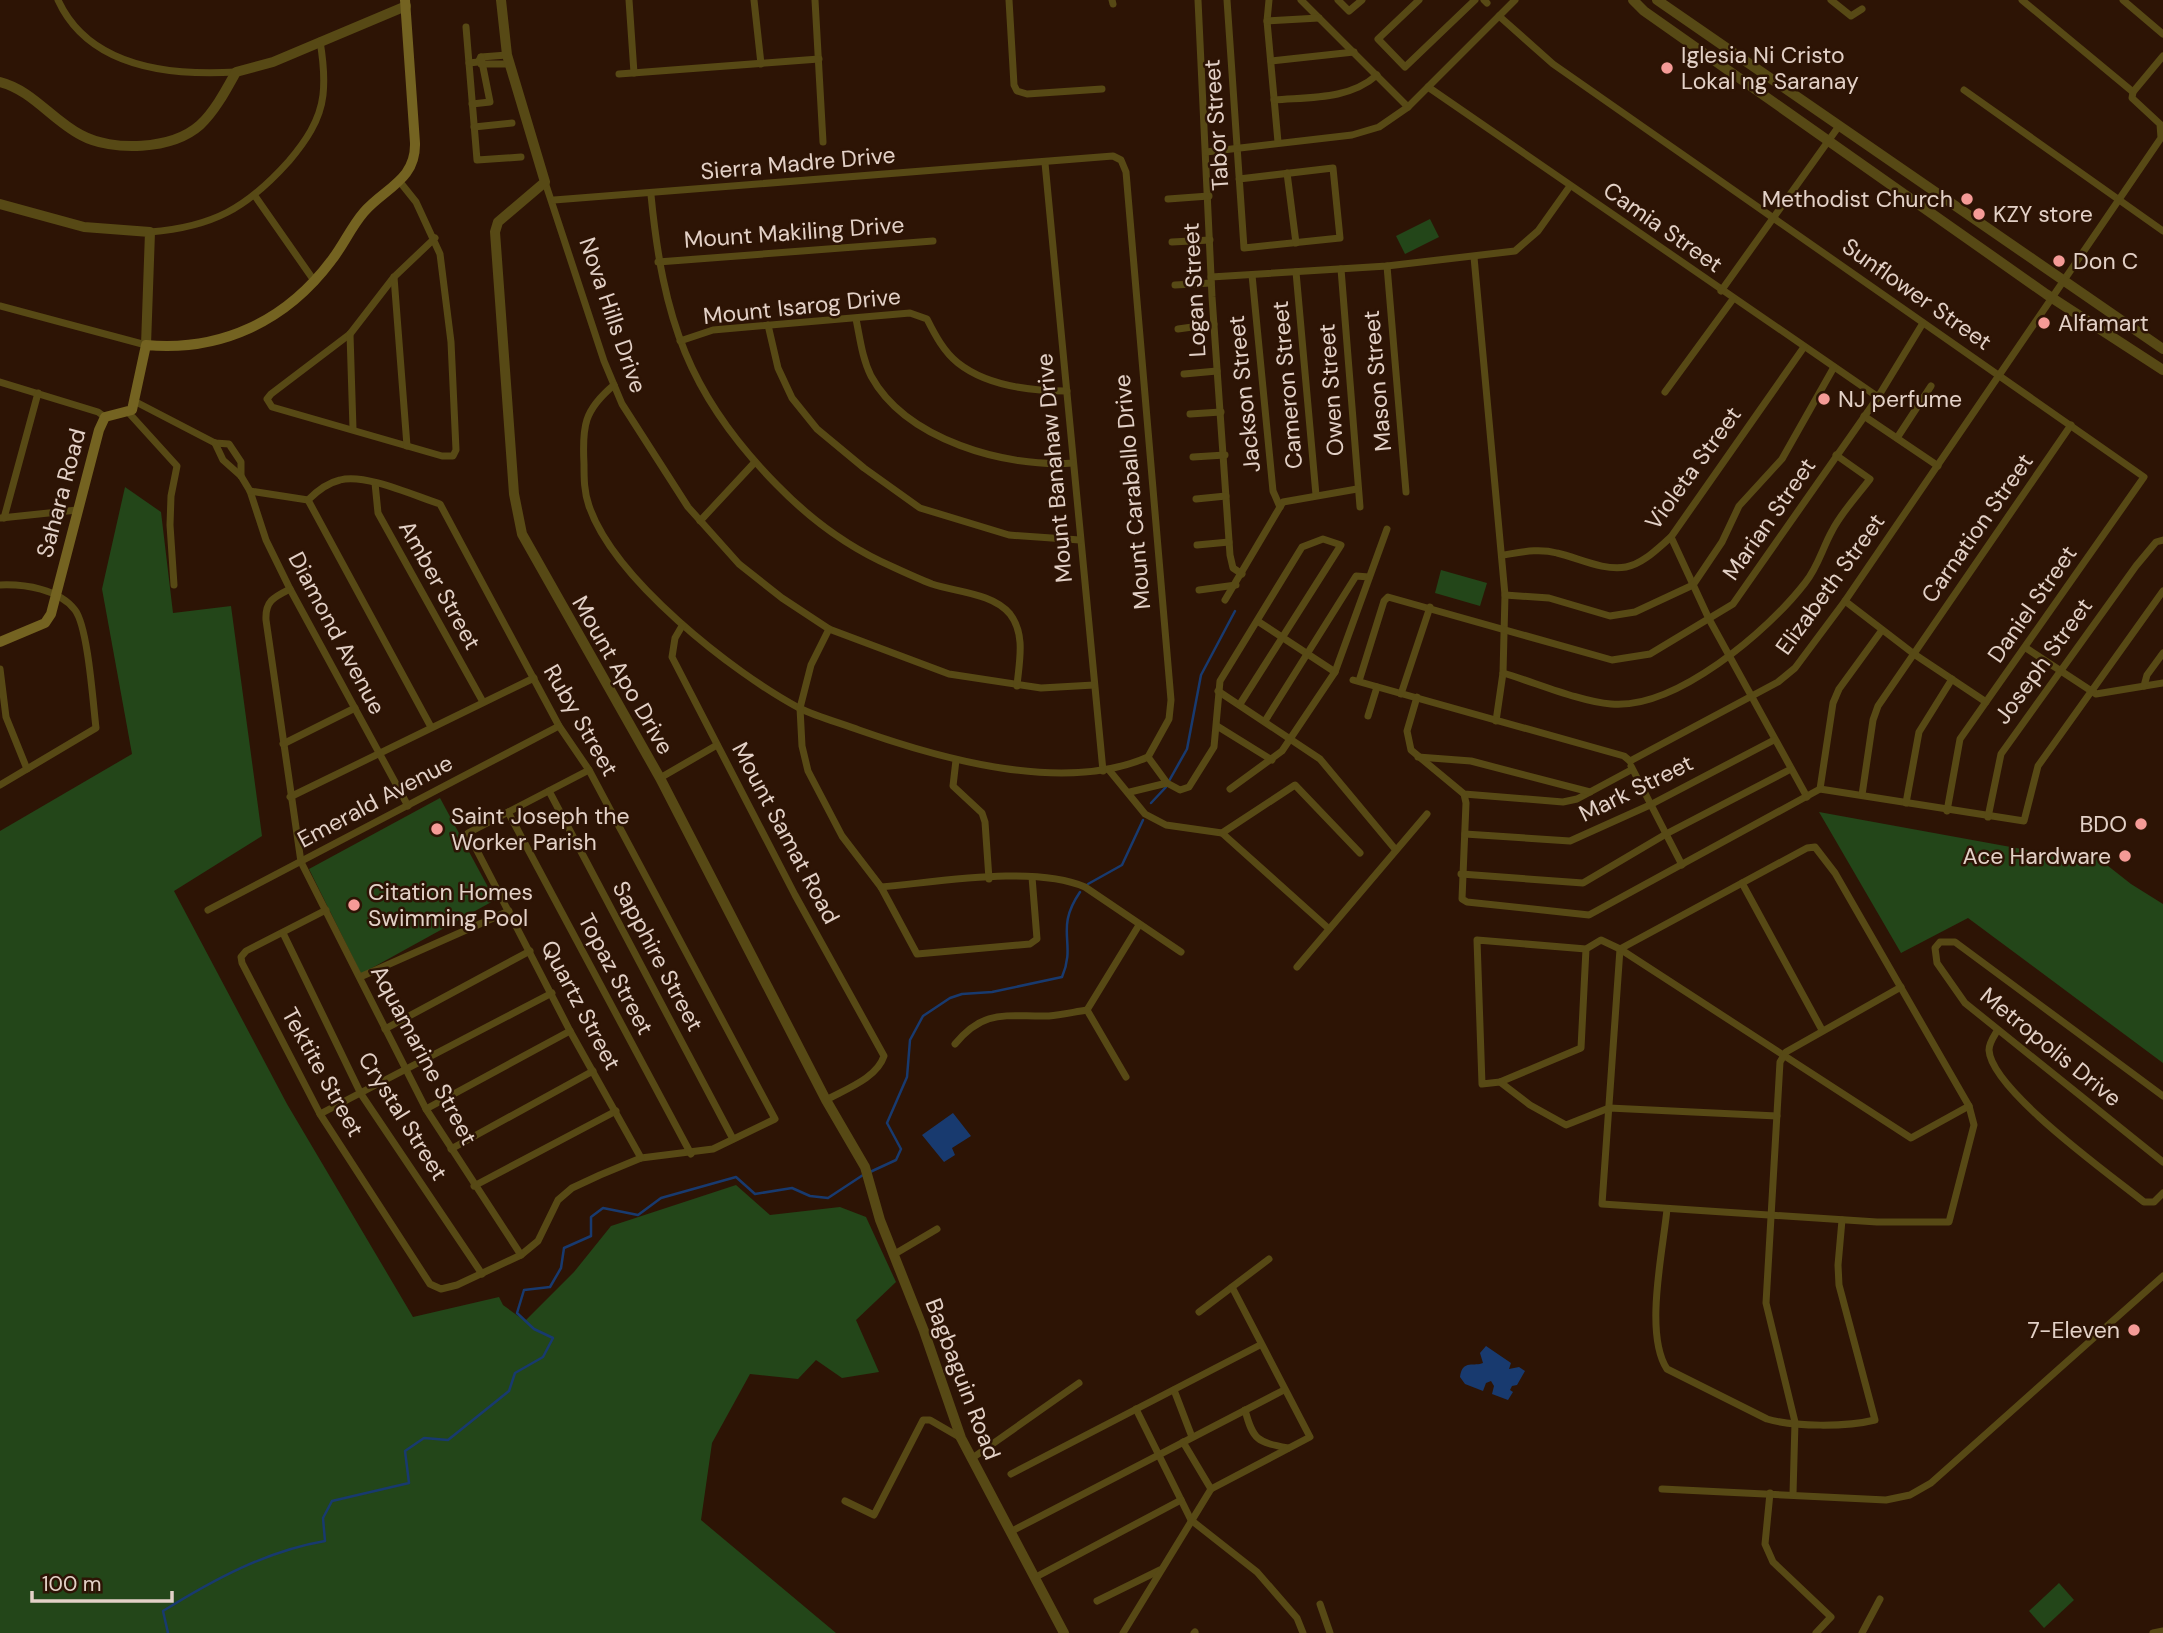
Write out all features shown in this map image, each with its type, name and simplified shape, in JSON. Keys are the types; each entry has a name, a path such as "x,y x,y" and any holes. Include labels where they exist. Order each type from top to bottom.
{"main road":[{"path":"128,412 136,402 146,345 186,346 234,336 281,312 315,282 363,213 400,182 413,166 415,154 405,3"},
{"name":"Sahara Road","path":"0,642 45,623 56,594 77,510 105,417 128,412"}],"street":[{"path":"58,0 65,15 100,49 122,59 170,72 236,72 263,66 405,3"},
{"name":"Nova Hills Drive","path":"501,0 509,59 545,182 554,201 614,385 643,439 700,521 739,564 782,598 830,629 949,674 1041,688 1094,685"},
{"path":"629,0 634,73"},
{"path":"754,0 761,64"},
{"path":"815,0 823,142"},
{"path":"1009,0 1014,85 1017,91 1027,94 1102,89"},
{"name":"Logan Street","path":"1198,0 1211,280 1229,542 1233,568 1242,574"},
{"name":"Tabor Street","path":"1227,0 1244,248 1296,243"},
{"path":"1269,0 1267,21 1278,142"},
{"path":"1301,0 1408,107"},
{"path":"1338,0 1349,11 1362,0"},
{"path":"1419,0 1378,39 1405,67 1475,0"},
{"path":"1206,152 1362,133 1388,123 1408,107 1515,0"},
{"path":"1633,0 1644,11 2053,298 2163,370"},
{"path":"1657,0 2163,349"},
{"path":"1831,0 1851,16 1861,9"},
{"path":"2022,0 2133,92 2163,56"},
{"path":"2123,0 2163,34"},
{"name":"Sunflower Street","path":"1499,16 1553,64 2144,477"},
{"path":"1267,21 1320,18"},
{"path":"466,27 477,160 521,157"},
{"path":"0,204 85,227 149,232 207,222 238,208 256,196 307,139 317,120 323,98 324,76 320,41"},
{"path":"1271,61 1354,52"},
{"path":"469,62 509,59"},
{"path":"619,74 819,59"},
{"path":"472,104 490,102 481,62"},
{"path":"0,82 25,93 81,135 102,143 128,146 177,137 198,127 209,116 236,72"},
{"path":"1274,100 1348,93 1377,75"},
{"name":"Camia Street","path":"1428,87 1878,397"},
{"path":"1964,90 2163,231"},
{"name":"Elizabeth Street","path":"1464,794 1551,803 1577,799 1752,698 1778,682 1795,667 1845,601 1938,467 2161,138 2160,124 2133,103 2133,92"},
{"path":"474,127 512,124"},
{"path":"1721,291 1839,127"},
{"name":"Sierra Madre Drive","path":"554,201 1113,156 1121,160 1126,172"},
{"name":"Mount Banahaw Drive","path":"1045,163 1094,685 1106,770"},
{"path":"1239,179 1287,173 1333,168 1340,239 1296,243 1287,173"},
{"name":"Mount Caraballo Drive","path":"1126,172 1171,700 1169,719 1148,757"},
{"path":"400,182 416,202 435,238 444,276 456,450 453,456 442,456 272,407 267,399 350,334 394,277 435,238"},
{"name":"Mount Apo Drive","path":"545,182 498,222 495,232 517,517 538,566 660,778 826,1100 865,1167"},
{"path":"1175,285 1251,275 1387,266 1507,253 1523,247 1570,186"},
{"path":"652,195 658,262 680,341 708,403 755,462 805,513 857,551 932,584 995,601 1010,615 1021,641 1017,686"},
{"path":"256,196 315,282"},
{"path":"1168,199 1209,196"},
{"path":"0,306 146,345 149,232"},
{"path":"1172,242 1210,240"},
{"name":"Mount Makiling Drive","path":"658,262 933,241"},
{"path":"1474,257 1506,595 1503,673 1496,721"},
{"name":"Mason Street","path":"1387,266 1406,492"},
{"name":"Owen Street","path":"1341,269 1360,508"},
{"name":"Cameron Street","path":"1296,272 1316,495"},
{"name":"Jackson Street","path":"1251,275 1273,491 1280,507"},
{"path":"394,277 407,446"},
{"path":"1664,392 1733,299"},
{"name":"Mount Isarog Drive","path":"680,341 713,330 911,313 927,319 939,342 959,364 995,381 1035,391 1067,391"},
{"path":"856,319 862,349 872,377 901,412 947,440 1009,461 1073,463"},
{"name":"Marian Street","path":"1377,687 1356,681 1384,601 1388,597 1612,660 1650,654 1733,604 1878,397 1923,323"},
{"path":"1178,329 1214,324"},
{"path":"768,325 778,368 792,398 817,429 864,468 920,508 1009,535 1080,540"},
{"path":"350,334 353,429"},
{"name":"Violeta Street","path":"1503,555 1531,550 1555,552 1611,568 1628,567 1643,559 1671,537 1804,347"},
{"path":"1506,595 1549,598 1610,616 1635,612 1693,585 1722,542 1738,506 1782,459 1834,367"},
{"path":"1184,374 1217,371"},
{"path":"0,382 105,417"},
{"path":"614,385 596,400 584,426 584,471 588,504 596,524 641,587 682,625 748,675 800,708 926,754 956,760 1043,771 1106,770 1148,757 1167,783 1180,790 1189,788 1214,747 1220,681 1259,622 1302,547 1323,539 1341,545 1240,704"},
{"path":"1897,438 1931,386"},
{"path":"38,393 2,518 77,510"},
{"name":"Diamond Avenue","path":"136,402 215,443 229,444 241,462 241,475"},
{"path":"128,412 177,466 170,525 174,585"},
{"path":"1189,414 1221,412"},
{"path":"1864,416 1938,467"},
{"name":"Carnation Street","path":"1862,795 1873,720 1878,706 2071,425"},
{"name":"Diamond Avenue","path":"215,443 223,460 241,475 250,491 267,540 290,589 408,806"},
{"path":"1193,457 1225,455"},
{"path":"1503,673 1609,705 1631,704 1658,697 1729,657 1772,621 1804,585 1821,558 1832,531 1870,479 1836,456"},
{"path":"700,521 755,462"},
{"name":"Daniel Street","path":"1947,811 1960,739 2144,477"},
{"name":"Ruby Street","path":"307,500 323,487 341,479 375,483 440,504 559,726 589,770 775,1119 733,1139"},
{"name":"Amber Street","path":"375,483 378,513 483,702"},
{"path":"1225,600 1280,507 1292,498 1357,489"},
{"path":"250,491 307,500 431,727"},
{"path":"1196,499 1226,496"},
{"path":"1230,789 1272,760 1291,738 1335,672 1387,529"},
{"path":"1671,537 1709,619 1807,797"},
{"name":"Joseph Street","path":"1988,817 2001,754 2136,566 2161,540"},
{"path":"1197,545 1229,542"},
{"path":"1265,721 1356,576 1362,574 1369,577"},
{"path":"0,585 56,594 76,611 85,643 96,728 0,785"},
{"path":"1199,590 1236,585"},
{"name":"Aquamarine Street","path":"290,589 270,600 266,608 301,862 426,1109 521,1255"},
{"path":"1417,697 1406,741 1418,757 1464,794 1465,834 1460,892 1467,902 1589,915 1820,789 2024,821 2038,766 2163,591"},
{"path":"1845,601 1914,654 1986,702"},
{"path":"1401,694 1430,607"},
{"path":"1259,622 1335,672"},
{"name":"Mount Samat Road","path":"682,625 675,638 672,657 795,895 884,1056 881,1065 871,1074 826,1100"},
{"path":"830,629 811,665 800,708 802,746 808,771 842,836 881,887 917,954 1020,947 1037,939 1031,877"},
{"path":"1820,789 1833,703 1839,689 1882,630"},
{"path":"2026,648 2091,692 2102,694 2163,683"},
{"path":"2144,686 2147,675 2163,653"},
{"path":"0,669 3,718 27,769"},
{"path":"290,797 381,755 431,727 534,678"},
{"path":"1906,803 1919,732 1952,679"},
{"path":"1368,716 1377,687 1624,756 1682,865"},
{"path":"1217,691 1320,759 1395,849"},
{"path":"283,744 355,708"},
{"name":"Emerald Avenue","path":"208,910 559,726"},
{"path":"1217,726 1272,760"},
{"name":"Mark Street","path":"1465,834 1570,841 1650,805 1774,740"},
{"path":"660,778 718,745"},
{"path":"1418,757 1471,761 1590,792"},
{"path":"956,760 953,786 982,813 985,822 989,879"},
{"path":"1461,874 1583,883 1666,834 1791,769"},
{"path":"508,812 589,770"},
{"path":"1106,770 1130,792 1137,807 1166,825 1222,833 1328,928"},
{"path":"1130,792 1167,783"},
{"path":"1222,833 1295,785 1360,853"},
{"name":"Sapphire Street","path":"549,791 733,1139"},
{"name":"Quartz Street","path":"508,812 468,833 570,1031 641,1158"},
{"name":"Topaz Street","path":"508,812 691,1154"},
{"path":"1297,967 1427,814"},
{"path":"1815,847 1835,873 1969,1107 1974,1125 1949,1223 1769,1216 1602,1204 1620,949 1807,848 1815,847"},
{"path":"881,887 1050,876 1085,887 1181,952"},
{"path":"1742,883 1822,1030"},
{"name":"Tektite Street","path":"326,911 246,951 241,957 242,963 320,1114 430,1284 441,1289 482,1274"},
{"path":"360,977 509,911"},
{"path":"955,1044 976,1023 998,1015 1050,1016 1087,1010 1139,925"},
{"name":"Crystal Street","path":"283,933 361,1094 482,1274"},
{"path":"1586,949 1581,1048 1500,1082 1482,1084 1477,940 1586,949 1601,940 1620,949 1911,1138 1969,1107"},
{"name":"Metropolis Drive","path":"2163,1096 1955,942 1940,942 1935,947 1937,964 1954,991 1997,1031 2163,1162"},
{"path":"385,1029 530,951"},
{"path":"1782,1056 1822,1030 1901,987"},
{"path":"320,1114 552,993"},
{"path":"1087,1010 1126,1077"},
{"path":"426,1109 570,1031"},
{"path":"1997,1031 1990,1042 1991,1056 2019,1100 2144,1202 2154,1202 2163,1193"},
{"path":"1782,1056 1769,1216 1767,1315 1795,1422 1793,1494"},
{"path":"451,1149 593,1071"},
{"path":"1500,1082 1530,1105 1566,1125 1609,1108 1777,1116"},
{"path":"474,1186 616,1111"},
{"path":"482,1274 521,1255 538,1241 558,1200 572,1188 641,1158 691,1154 713,1149 733,1139"},
{"name":"Bagbaguin Road","path":"865,1167 893,1255 924,1331 961,1438 1064,1633"},
{"path":"1667,1209 1657,1310 1659,1357 1667,1369 1756,1414 1776,1421 1858,1423 1875,1420 1838,1275 1843,1220"},
{"path":"893,1255 937,1228"},
{"path":"1199,1312 1269,1259"},
{"path":"1662,1489 1886,1500 1921,1490 2163,1276"},
{"path":"1123,1633 1211,1489 1310,1437 1232,1287"},
{"path":"1011,1474 1260,1345"},
{"path":"971,1459 1079,1383"},
{"path":"1174,1390 1192,1437"},
{"path":"1012,1531 1284,1390"},
{"path":"1136,1409 1191,1520 1257,1572 1297,1618 1303,1633"},
{"path":"1245,1410 1251,1432 1262,1443 1288,1448"},
{"path":"845,1501 874,1515 923,1420 930,1420 961,1438"},
{"path":"1183,1443 1211,1489"},
{"path":"1770,1493 1767,1551 1773,1562 1831,1617 1816,1633"},
{"path":"1036,1577 1181,1500"},
{"path":"1097,1601 1160,1570"},
{"path":"1862,1633 1880,1599"},
{"path":"1320,1604 1330,1633"},
{"path":"2153,1633 2163,1631"}],"green space":[{"path":"1430,219 1439,237 1405,254 1396,236"},
{"path":"125,487 161,512 173,613 231,606 262,836 174,891 287,1104 413,1317 499,1297 503,1305 525,1321 574,1272 611,1226 736,1185 770,1215 840,1207 866,1217 896,1282 856,1320 879,1372 842,1378 816,1360 798,1379 750,1374 712,1443 701,1520 836,1633 0,1633 0,831 132,754 102,589"},
{"path":"1441,570 1487,583 1480,606 1435,593"},
{"path":"440,798 495,900 361,974 309,869"},
{"path":"1819,812 2082,860 2098,858 2131,884 2163,904 2163,1063 1968,918 1901,953"},
{"path":"2059,1583 2074,1600 2044,1628 2029,1611"}],"water":[{"path":"953,1113 971,1136 952,1148 955,1155 944,1162 922,1135"},
{"path":"1486,1346 1511,1363 1509,1369 1519,1367 1525,1371 1517,1385 1512,1386 1510,1390 1513,1392 1508,1400 1492,1394 1494,1386 1491,1381 1486,1383 1483,1391 1465,1384 1460,1377 1466,1366 1483,1363 1480,1353"}],"waterway":[{"path":"1169,781 1187,749 1201,675 1235,611"},
{"path":"1151,803 1166,787"},
{"path":"1088,884 1122,865 1143,820"},
{"path":"870,1172 896,1160 901,1149 887,1123 907,1077 910,1040 923,1016 950,998 962,994 992,992 1062,977 1066,965 1068,916 1080,892"},
{"path":"168,1633 163,1611 201,1588 261,1559 325,1541 323,1518 332,1501 409,1483 405,1451 424,1438 448,1440 509,1391 515,1373 543,1357 553,1338 534,1329 517,1313 524,1290 550,1287 561,1268 564,1248 591,1236 591,1217 603,1208 638,1215 661,1198 736,1177 755,1194 792,1188 810,1196 828,1198 863,1175"}],"place":[{"name":"Iglesia Ni Cristo Lokal ng Saranay","path":"1667,68"},
{"name":"Methodist Church","path":"1967,199"},
{"name":"KZY store","path":"1979,214"},
{"name":"Don C","path":"2059,261"},
{"name":"Alfamart","path":"2044,323"},
{"name":"NJ perfume","path":"1824,399"},
{"name":"BDO","path":"2141,824"},
{"name":"Saint Joseph the Worker Parish","path":"437,829"},
{"name":"Ace Hardware","path":"2125,856"},
{"name":"Citation Homes Swimming Pool","path":"354,905"},
{"name":"7-Eleven","path":"2134,1330"}]}
